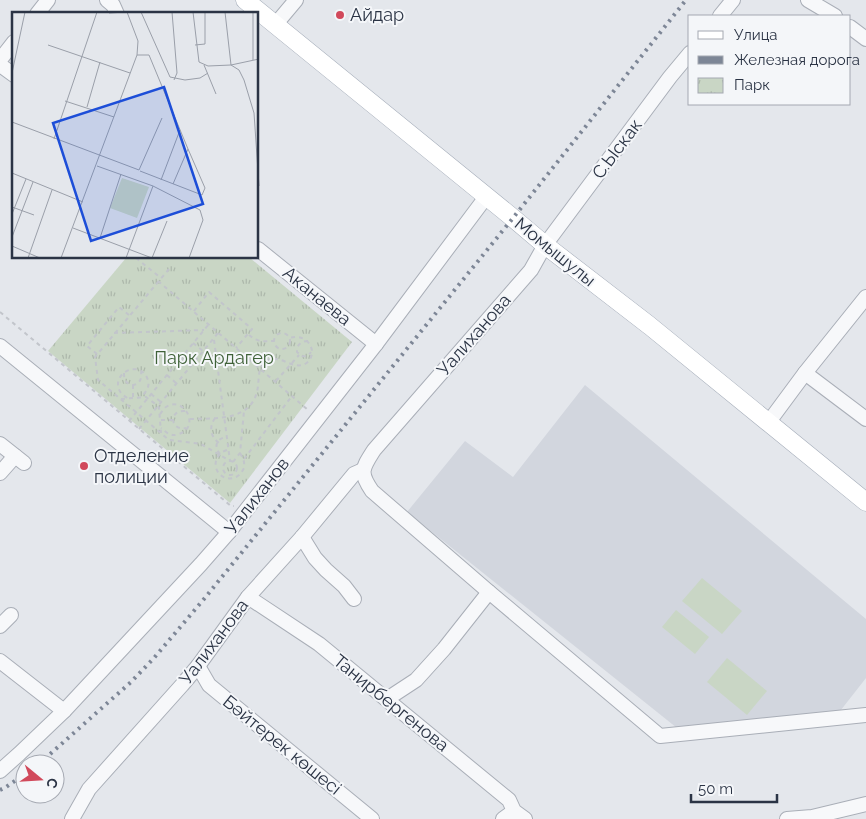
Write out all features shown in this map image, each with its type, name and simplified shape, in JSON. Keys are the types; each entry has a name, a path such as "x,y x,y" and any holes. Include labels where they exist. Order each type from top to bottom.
{"main road":[{"name":"Момышулы","path":"244,0 259,12"},
{"name":"Момышулы","path":"259,12 545,246 650,326 866,502"}],"street":[{"path":"39,12 48,0"},
{"path":"107,0 117,12"},
{"path":"275,25 296,0"},
{"path":"721,15 734,0"},
{"path":"808,0 832,15"},
{"path":"851,28 866,39"},
{"path":"12,44 1,57 12,72"},
{"name":"С.Ыскак","path":"545,246 688,55"},
{"name":"Уалиханов","path":"0,771 64,711 229,532 376,344 486,197"},
{"name":"Уалиханова","path":"72,819 89,789 198,666 248,597 302,537 354,474 363,470 374,450 531,270 545,246"},
{"name":"Аканаева","path":"259,250 376,344"},
{"path":"768,423 866,297"},
{"path":"0,346 229,532"},
{"path":"805,373 866,419"},
{"path":"0,444 20,460 0,474"},
{"path":"363,470 364,480 372,491 660,736 866,716"},
{"path":"302,537 315,558 344,586 354,599"},
{"path":"387,699 416,680 444,649 489,592"},
{"name":"Танирбергенова","path":"248,597 319,644 387,699 508,800 514,816"},
{"path":"0,626 11,615"},
{"path":"0,661 64,711"},
{"name":"Бәйтерек көшесі","path":"198,666 209,685 372,819"},
{"path":"787,819 812,817 866,804"}],"path":[{"path":"137,259 161,278"},
{"path":"169,269 94,357 98,380 169,440 201,444 233,462 237,468 234,474 231,475 225,472 224,469 224,465 230,461"},
{"path":"158,281 310,412"},
{"path":"193,311 209,292 252,329 236,348"},
{"path":"97,354 87,346 119,307 129,315"},
{"path":"0,312 230,506 235,506"},
{"path":"129,421 209,324"},
{"path":"114,333 204,330"},
{"path":"139,429 218,332"},
{"path":"248,334 259,342 274,341"},
{"path":"279,334 283,334 287,335 290,342 288,347 279,349 274,341 279,334"},
{"path":"190,419 224,418 244,411 251,404 255,396 260,369 268,360 277,358 298,366 308,362 312,350 308,342 300,336 289,338"},
{"path":"213,338 230,461"},
{"path":"299,355 296,349 298,346 302,342 308,342"},
{"path":"193,343 203,351"},
{"path":"299,355 308,356 312,350"},
{"path":"275,382 299,355"},
{"path":"181,358 190,366"},
{"path":"127,398 120,393 118,385 120,377 125,371 132,369 140,370 146,376 149,383 147,391 141,397"},
{"path":"125,371 124,379 133,385 140,382 142,378 140,370"},
{"path":"167,375 176,383"},
{"path":"133,385 133,398"},
{"path":"151,394 161,402"},
{"path":"244,459 292,396"},
{"path":"121,399 146,397 158,406 161,433"},
{"path":"160,414 166,407 181,406 188,412 190,419 188,427 183,433 175,436 167,434 161,428"},
{"path":"188,412 180,411 176,413 173,420 174,424 181,429 188,427"},
{"path":"233,462 240,453 244,411"},
{"path":"215,418 211,433 218,442"},
{"path":"161,420 173,420"},
{"path":"219,455 216,446 221,438 226,437"},
{"path":"228,450 219,455 216,467 222,476 228,479 234,478 243,471 244,459 240,453"}],"shaded area":[{"path":"585,385 866,619 866,678 837,715 682,732 407,512 465,441 513,477"}],"green space":[{"name":"Парк Ардагер","path":"125,259 251,259 352,342 230,503 48,351"},
{"path":"702,578 742,611 722,634 682,601"},
{"path":"676,610 709,637 695,654 662,627"},
{"path":"727,658 767,691 747,715 707,682"}],"railway":[{"path":"50,754 131,682 204,599 513,218 686,0"},
{"path":"0,790 15,781"}],"place":[{"name":"Айдар","path":"340,15"},
{"name":"Отделение полиции","path":"84,466"}]}
